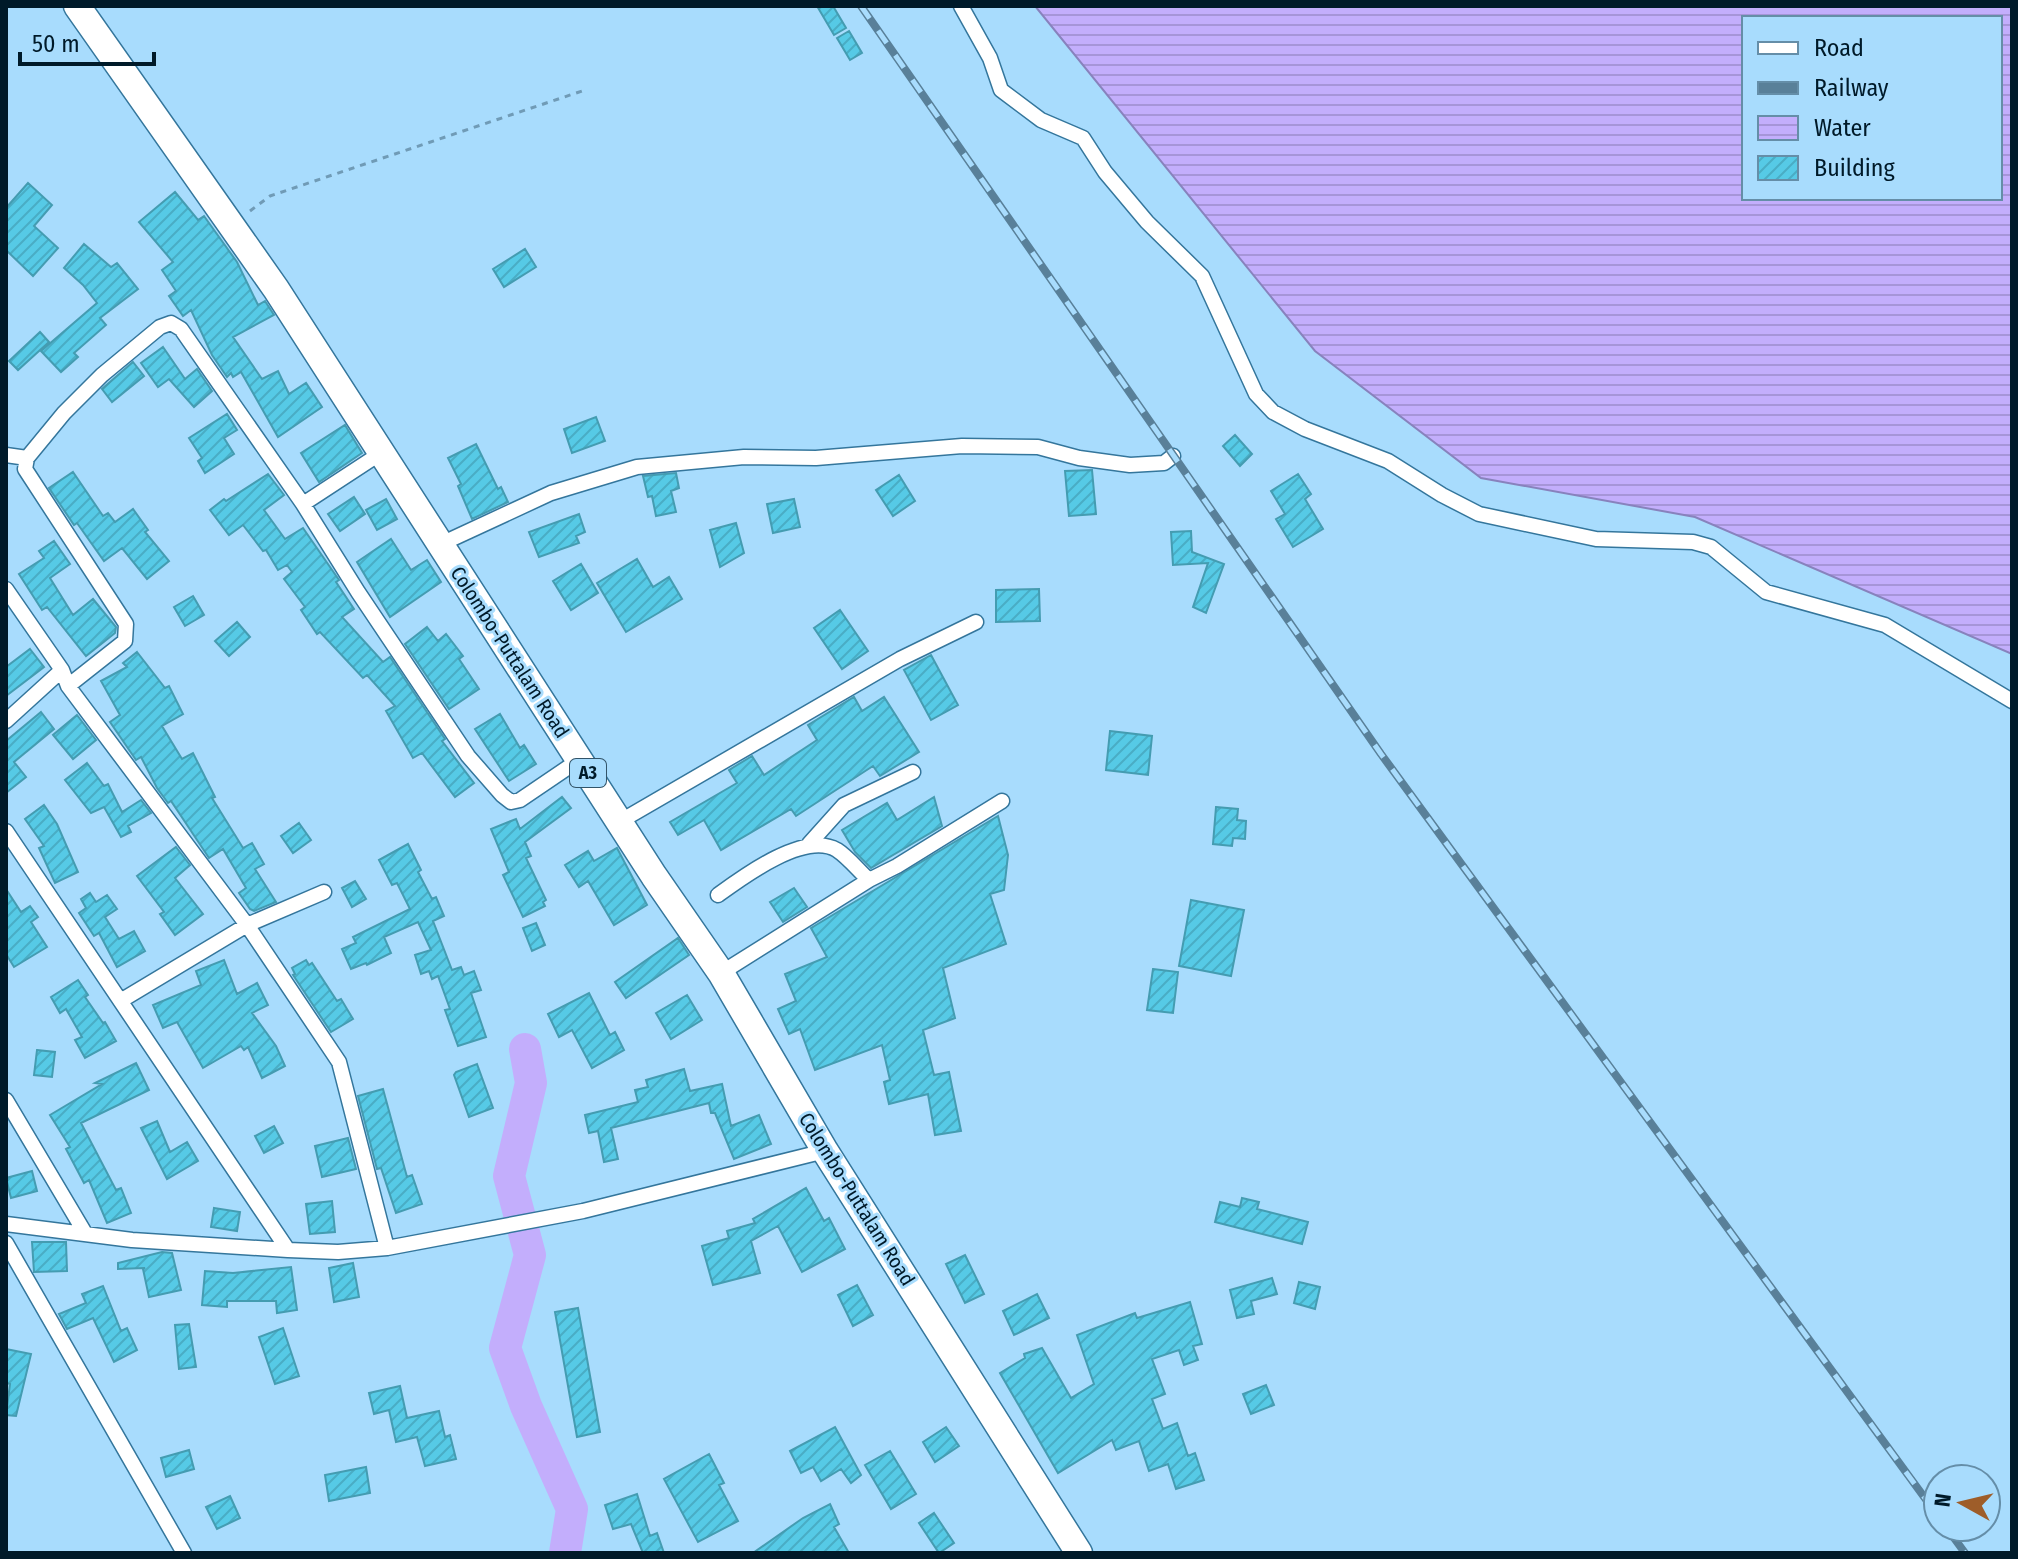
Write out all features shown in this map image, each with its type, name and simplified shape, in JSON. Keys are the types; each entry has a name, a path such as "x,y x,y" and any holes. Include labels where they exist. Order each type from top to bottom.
{"highway":[{"name":"Colombo-Puttalam Road","path":"77,6 231,226 441,544 619,822 721,973 825,1151 1079,1553"}],"street":[{"path":"961,6 990,58 1001,90 1041,120 1083,138 1105,172 1147,222 1202,276 1256,394 1273,412 1305,429 1388,461 1479,514 1596,539 1693,542 1711,547 1766,592 1885,625 2012,701"},
{"path":"68,686 125,641 128,631 25,469 27,458 64,413 102,375 160,327 171,323 181,329 303,504 468,756 502,795 511,802 520,800 579,760"},
{"path":"441,544 551,493 637,467 744,457 816,458 962,446 1038,447 1079,458 1130,465 1164,463 1173,456"},
{"path":"303,504 381,453"},
{"path":"6,455 27,458"},
{"path":"6,589 62,670 68,686 247,925 339,1062 387,1248"},
{"path":"619,822 900,659 976,622"},
{"path":"6,721 62,670"},
{"path":"718,895 754,869 809,844 844,805 913,772"},
{"path":"721,973 1002,801"},
{"path":"6,831 288,1250"},
{"path":"809,844 836,849 869,880"},
{"path":"122,1000 247,925 324,892"},
{"path":"6,1100 85,1233"},
{"path":"6,1224 132,1240 288,1250 338,1252 387,1248 583,1211 825,1151"},
{"path":"6,1243 184,1553"}],"path":[{"path":"231,226 270,196 582,91"}],"water":[{"path":"1035,6 2012,6 2012,654 1695,517 1481,478 1315,351"}],"building":[{"path":"817,6 833,6 846,28 834,35"},
{"path":"849,31 862,53 850,60 837,38"},
{"path":"28,183 52,205 34,226 58,248 33,276 6,250 6,208"},
{"path":"175,192 198,220 204,216 237,262 258,305 265,301 274,315 233,337 262,379 278,371 289,394 306,383 322,407 278,437 241,372 233,377 231,373 227,377 212,355 191,310 183,316 169,296 176,291 162,270 173,262 139,222"},
{"path":"84,244 111,267 117,263 138,289 100,318 106,325 74,353 78,357 61,372 41,351 97,303 64,268"},
{"path":"525,249 536,267 504,287 493,269"},
{"path":"40,332 49,342 18,370 9,361"},
{"path":"163,347 185,379 197,369 212,391 194,407 169,379 158,387 141,363"},
{"path":"133,362 144,376 112,402 102,389"},
{"path":"227,414 237,430 224,438 234,454 205,473 198,461 202,458 189,438"},
{"path":"596,417 605,441 572,453 564,429"},
{"path":"345,425 362,453 319,482 301,453"},
{"path":"1235,435 1252,454 1240,466 1223,446"},
{"path":"476,444 498,489 501,487 508,502 472,519 458,486 461,484 448,458"},
{"path":"1092,470 1096,514 1069,516 1065,471"},
{"path":"73,472 103,516 108,513 115,522 133,509 148,530 145,532 169,561 147,579 122,548 104,561 49,488"},
{"path":"676,473 679,488 671,491 676,512 656,516 643,476"},
{"path":"268,474 284,495 264,510 285,539 303,528 339,580 336,582 354,609 342,617 383,662 390,657 445,739 442,741 474,783 455,797 422,753 413,758 386,711 395,706 367,675 363,678 320,632 317,634 301,610 305,607 284,579 292,572 287,565 278,570 266,550 263,551 243,525 229,535 210,510"},
{"path":"1298,474 1311,494 1305,499 1323,529 1293,547 1276,519 1285,514 1271,491"},
{"path":"899,475 915,501 893,516 876,490"},
{"path":"354,497 365,514 340,531 328,514"},
{"path":"386,499 397,519 377,530 366,510"},
{"path":"794,499 800,527 773,533 767,504"},
{"path":"579,514 585,532 576,536 579,543 539,557 529,532"},
{"path":"736,523 744,553 720,567 710,530"},
{"path":"1191,531 1192,552 1224,564 1206,613 1193,607 1208,563 1173,565 1171,532"},
{"path":"391,539 411,570 427,560 441,582 390,617 357,562"},
{"path":"54,541 70,564 50,578 73,615 93,599 116,627 115,633 86,656 47,607 42,610 19,574 44,558 39,551"},
{"path":"637,559 653,587 669,577 682,599 626,632 597,583"},
{"path":"581,564 598,593 571,610 553,581"},
{"path":"1039,589 1040,621 996,622 996,590"},
{"path":"193,596 204,615 185,626 174,607"},
{"path":"840,610 868,651 842,669 814,628"},
{"path":"237,622 250,637 229,656 215,641"},
{"path":"427,627 438,641 446,634 463,656 459,659 479,689 449,709 405,644"},
{"path":"30,649 44,667 6,696 6,667"},
{"path":"137,652 165,688 169,686 183,714 162,726 182,759 193,753 215,797 212,798 243,848 252,843 264,864 255,869 276,902 254,911 250,909 239,893 246,888 223,849 209,858 171,801 168,803 157,788 141,757 136,760 110,722 120,715 101,681 127,667 123,663"},
{"path":"931,655 958,705 931,720 904,670"},
{"path":"854,697 862,711 884,697 919,752 880,776 873,766 796,816 791,809 721,850 704,820 678,835 670,822 737,783 729,770 752,756 764,775 817,740 808,725"},
{"path":"41,712 54,729 14,762 26,777 6,793 6,741"},
{"path":"500,714 520,748 524,745 536,764 509,781 475,729"},
{"path":"77,715 96,740 73,759 53,735"},
{"path":"1110,731 1152,736 1148,775 1106,770"},
{"path":"87,763 104,786 108,784 122,812 141,800 151,813 128,826 131,832 121,837 104,807 91,813 65,780"},
{"path":"562,797 571,808 525,842 531,856 526,858 546,900 543,902 545,906 523,917 503,875 509,872 491,829 516,819 520,829"},
{"path":"934,797 942,826 871,868 855,852 842,830 887,803 897,820"},
{"path":"44,805 57,824 78,872 55,883 39,848 44,846 25,819"},
{"path":"1216,807 1238,809 1237,820 1246,821 1245,839 1233,838 1232,846 1213,844"},
{"path":"998,816 1008,855 1004,890 990,894 1006,944 943,968 955,1018 923,1030 934,1075 949,1072 961,1131 935,1135 928,1094 889,1104 884,1082 890,1080 882,1045 815,1070 800,1029 789,1034 778,1009 796,1001 785,974 827,957 811,928"},
{"path":"299,823 311,840 293,853 281,836"},
{"path":"408,844 421,870 418,872 432,899 436,897 444,916 433,921 452,970 461,967 464,975 474,971 481,990 471,993 486,1037 458,1046 445,1010 450,1009 438,976 432,979 429,971 421,974 415,955 431,950 418,922 384,937 391,953 367,965 351,969 342,949 356,943 353,937 410,909 397,883 392,885 379,860"},
{"path":"176,847 190,865 175,878 203,914 175,935 160,914 164,912 137,876"},
{"path":"617,848 647,905 614,925 588,881 579,887 565,865 588,851 594,861"},
{"path":"355,881 366,899 352,907 342,888"},
{"path":"794,888 807,907 783,922 770,902"},
{"path":"6,889 21,912 30,906 38,917 31,922 47,947 14,967 6,954"},
{"path":"90,893 96,902 107,895 117,909 105,917 119,939 134,931 145,951 117,967 99,933 94,936 79,913 86,908 81,899"},
{"path":"1191,900 1244,910 1231,976 1179,966"},
{"path":"536,923 545,945 532,951 523,928"},
{"path":"678,938 689,955 626,998 615,982"},
{"path":"224,960 237,994 257,983 268,1005 252,1013 276,1046 285,1066 262,1078 248,1047 244,1050 241,1046 203,1068 177,1022 163,1028 153,1005 201,985 196,971"},
{"path":"306,960 309,965 312,963 337,1001 341,999 353,1019 331,1032 293,975 292,968"},
{"path":"1153,969 1178,972 1173,1013 1147,1010"},
{"path":"78,980 88,995 85,997 116,1041 85,1058 75,1040 82,1037 66,1009 60,1013 51,997"},
{"path":"589,993 610,1035 615,1032 624,1050 592,1068 572,1030 559,1037 548,1014"},
{"path":"687,995 702,1020 671,1039 656,1013"},
{"path":"37,1050 55,1052 52,1077 34,1075"},
{"path":"136,1063 149,1090 81,1123 116,1190 121,1188 131,1213 107,1223 89,1180 84,1183 66,1149 70,1147 50,1115 102,1084 95,1083"},
{"path":"477,1064 493,1108 469,1117 454,1075"},
{"path":"684,1069 690,1091 722,1084 731,1126 759,1115 771,1144 734,1159 709,1103 611,1128 618,1159 604,1162 598,1131 589,1133 585,1115 638,1102 635,1090 648,1087 646,1080"},
{"path":"383,1089 407,1177 412,1175 422,1204 396,1213 381,1168 377,1169 358,1096"},
{"path":"157,1121 170,1152 187,1142 198,1161 167,1179 141,1128"},
{"path":"274,1126 283,1143 264,1153 255,1136"},
{"path":"348,1138 356,1169 322,1177 315,1146"},
{"path":"32,1171 37,1191 11,1198 6,1178"},
{"path":"806,1188 824,1221 829,1218 845,1249 802,1272 778,1226 751,1241 760,1273 713,1285 702,1246 729,1238 727,1231 755,1223 753,1219"},
{"path":"1242,1198 1259,1202 1257,1209 1308,1222 1302,1244 1215,1222 1220,1202 1240,1207"},
{"path":"332,1201 335,1232 310,1234 306,1204"},
{"path":"214,1208 240,1212 237,1231 211,1227"},
{"path":"32,1242 66,1242 67,1271 34,1272"},
{"path":"162,1252 172,1253 181,1290 149,1297 145,1268 118,1269 118,1263"},
{"path":"965,1255 984,1294 965,1303 946,1264"},
{"path":"353,1263 359,1297 334,1302 329,1268"},
{"path":"291,1267 297,1310 277,1313 276,1301 227,1301 227,1307 202,1305 205,1271 233,1273"},
{"path":"1272,1278 1277,1294 1251,1301 1254,1314 1237,1318 1230,1290"},
{"path":"1299,1282 1320,1287 1315,1309 1294,1303"},
{"path":"857,1285 873,1315 853,1326 838,1295"},
{"path":"103,1286 121,1331 127,1328 137,1350 114,1362 93,1318 67,1329 59,1314 86,1303 82,1294"},
{"path":"1037,1294 1049,1318 1014,1335 1003,1311"},
{"path":"1190,1302 1202,1344 1193,1346 1198,1360 1184,1365 1179,1350 1152,1359 1165,1394 1152,1399 1163,1429 1177,1423 1188,1456 1195,1453 1204,1480 1176,1489 1168,1464 1149,1471 1139,1441 1116,1450 1112,1440 1058,1473 1000,1373 1025,1358 1024,1354 1042,1348 1071,1398 1094,1384 1077,1335 1135,1313 1137,1318"},
{"path":"578,1308 600,1432 577,1437 555,1312"},
{"path":"189,1324 196,1367 179,1369 175,1325"},
{"path":"283,1328 299,1376 275,1384 259,1337"},
{"path":"6,1349 31,1354 16,1416 6,1415 10,1384 6,1383"},
{"path":"1266,1385 1274,1405 1251,1414 1243,1394"},
{"path":"400,1386 407,1418 439,1411 445,1437 450,1435 456,1459 425,1466 417,1437 396,1442 389,1410 374,1414 369,1393"},
{"path":"835,1427 861,1475 851,1483 841,1469 821,1481 813,1467 801,1473 790,1451"},
{"path":"946,1427 959,1446 935,1462 923,1442"},
{"path":"189,1450 194,1469 166,1477 161,1458"},
{"path":"890,1451 916,1494 891,1509 865,1465"},
{"path":"709,1454 724,1483 719,1485 738,1521 698,1542 664,1479"},
{"path":"366,1467 370,1493 329,1501 325,1475"},
{"path":"637,1494 650,1536 657,1533 664,1553 643,1553 631,1524 613,1529 605,1505"},
{"path":"230,1496 240,1518 217,1529 206,1507"},
{"path":"830,1504 839,1524 834,1527 849,1553 753,1553 803,1518"},
{"path":"934,1513 954,1543 939,1553 919,1523"}],"waterway":[{"path":"525,1049 531,1083 509,1176 530,1255 505,1348 526,1406 572,1509 565,1553"}],"railway":[{"path":"861,6 1381,754 1922,1494"},
{"path":"1958,1543 1965,1553"}]}
